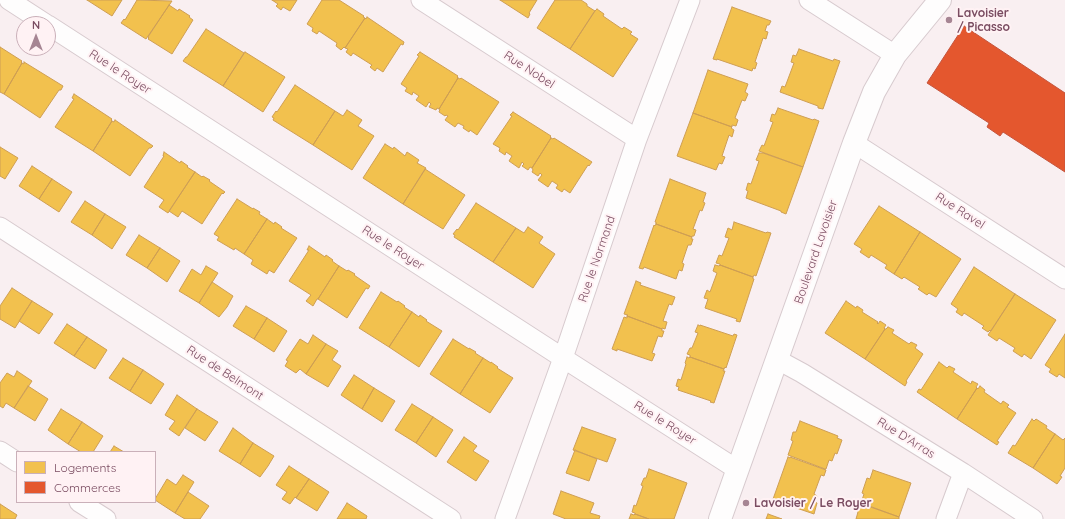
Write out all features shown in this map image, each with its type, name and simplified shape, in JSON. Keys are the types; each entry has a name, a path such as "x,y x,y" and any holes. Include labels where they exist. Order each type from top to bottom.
{"street":[{"name":"Rue le Royer","path":"9,0 33,16"},
{"name":"Rue Nobel","path":"421,0 637,139"},
{"name":"Rue le Normand","path":"505,519 563,358 637,139 690,0"},
{"path":"808,0 895,55"},
{"name":"Boulevard Lavoisier","path":"720,519 778,360 854,143 874,92 895,55 940,0"},
{"name":"Rue le Royer","path":"56,31 738,470"},
{"name":"Rue Ravel","path":"854,143 1065,279"},
{"name":"Rue de Belmont","path":"0,227 451,519"},
{"name":"Rue D'Arras","path":"778,360 809,377 963,473 1033,519"},
{"path":"0,451 16,461"},
{"path":"946,519 963,473"},
{"path":"82,503 106,519"}],"building: Logements":[{"path":"87,0 122,0 112,16"},
{"path":"137,0 172,1 146,39 121,23 124,19 125,20"},
{"path":"272,0 297,0 290,11 283,7 281,10 276,6 278,4"},
{"path":"322,0 339,0 365,18 345,48 344,47 341,50 336,46 337,43 319,31 317,34 312,31 313,28 307,24"},
{"path":"500,0 537,0 529,13 528,18"},
{"path":"555,0 581,0 595,11 570,49 537,28"},
{"path":"169,5 178,11 179,9 190,16 189,17 193,20 172,54 148,39"},
{"path":"732,7 771,21 769,25 767,25 765,31 768,32 766,39 763,38 755,62 757,63 755,69 753,68 752,71 713,59"},
{"path":"597,9 604,14 603,16 622,29 624,27 632,32 630,34 638,39 613,77 570,49"},
{"path":"367,17 404,42 403,45 401,44 383,72 377,68 375,71 370,67 372,65 353,53 351,56 346,52 348,49 345,48"},
{"path":"206,29 244,53 223,86 183,61"},
{"path":"0,47 22,61 4,94 0,92"},
{"path":"799,49 833,61 834,59 840,61 823,109 780,92 782,86 785,87 794,63 791,62 793,55 796,56"},
{"path":"245,52 285,77 263,112 223,86"},
{"path":"420,52 458,76 439,109 437,108 436,110 429,107 431,104 429,102 426,107 416,100 419,96 413,92 412,95 405,91 407,88 401,84"},
{"path":"24,62 63,86 40,118 4,94"},
{"path":"708,70 748,84 745,92 748,94 745,101 742,100 735,118 738,120 736,126 732,125 732,127 693,113"},
{"path":"458,78 461,78 499,102 477,135 470,130 469,132 463,128 464,126 458,123 455,127 445,120 448,116 445,116 439,112 439,109"},
{"path":"295,85 335,111 313,145 273,120 274,118 272,117"},
{"path":"74,94 112,119 93,151 55,127 74,99 72,98"},
{"path":"778,108 819,121 803,167 759,151 762,145 764,146 773,122 770,121 772,114 775,115"},
{"path":"347,110 362,120 358,126 374,136 352,170 313,145 335,111 343,116"},
{"path":"513,112 551,136 532,168 530,167 528,170 522,166 524,164 522,162 519,168 509,161 512,156 506,152 505,155 499,151 500,148 493,144 512,116 510,115"},
{"path":"693,113 732,127 731,128 734,130 732,137 729,135 722,156 725,157 722,164 719,163 716,170 677,156"},
{"path":"115,120 153,146 149,148 130,176 93,151 112,121 114,122"},
{"path":"551,138 554,138 592,162 589,166 588,165 570,193 564,189 562,192 556,188 558,185 552,181 548,187 538,180 542,175 540,173 538,176 532,172 532,168"},
{"path":"385,144 393,149 394,147 405,156 407,152 419,160 417,163 426,168 403,204 363,178"},
{"path":"0,147 18,158 5,179 0,176"},
{"path":"164,152 180,163 181,161 195,172 168,213 159,207 164,200 144,187 164,156"},
{"path":"759,153 763,153 803,167 786,214 746,198 748,183 751,184 759,161 756,160"},
{"path":"32,166 52,179 39,199 19,186"},
{"path":"425,169 465,195 443,229 403,204"},
{"path":"195,172 210,180 209,181 225,192 223,194 222,193 202,224 182,211 178,217 169,211"},
{"path":"52,179 72,192 59,212 39,199"},
{"path":"670,179 706,193 703,202 705,203 702,211 700,210 693,229 696,230 694,236 692,237 656,224 655,222"},
{"path":"237,199 260,212 259,214 267,219 244,254 217,240 219,237 214,234"},
{"path":"85,201 105,214 92,235 71,222"},
{"path":"476,203 516,228 493,262 454,237 455,235 453,234 457,229 458,230"},
{"path":"879,206 920,232 894,274 885,268 887,265 871,255 869,258 860,252 862,249 854,244"},
{"path":"105,214 126,227 112,249 92,235"},
{"path":"267,219 274,224 275,222 282,227 281,228 297,238 274,273 269,270 267,274 251,264 253,260 244,254"},
{"path":"734,222 766,233 771,233 756,276 754,275 753,277 716,263 719,255 722,256 729,238 725,237 728,228 732,230"},
{"path":"656,224 692,237 691,239 693,239 691,245 688,245 682,263 684,264 682,271 679,270 676,279 644,267 643,269 639,268 654,225 655,226"},
{"path":"528,227 543,237 539,243 555,254 533,288 493,262 516,228 524,233"},
{"path":"920,232 961,259 936,297 929,293 927,295 918,289 920,287 904,277 902,279 894,274"},
{"path":"139,235 160,248 147,268 126,255"},
{"path":"309,246 325,257 326,255 339,266 313,306 306,301 311,295 289,281 309,250 307,250"},
{"path":"160,248 180,261 167,282 147,268"},
{"path":"715,265 720,265 753,277 754,279 740,322 736,321 737,319 705,308 708,299 704,298 707,290 710,292 717,273 713,271"},
{"path":"206,266 218,273 199,303 179,291 192,269 201,275"},
{"path":"339,266 355,274 354,275 370,286 368,289 366,288 347,318 318,299"},
{"path":"974,267 1015,294 991,331 990,330 988,332 982,328 984,326 964,313 962,316 956,312 958,309 951,304"},
{"path":"636,281 641,283 640,285 675,297 672,305 669,304 663,321 667,322 665,329 624,314"},
{"path":"212,282 233,296 219,317 199,303"},
{"path":"12,288 32,301 15,328 0,319 0,306"},
{"path":"381,292 397,302 398,301 412,312 389,347 359,328"},
{"path":"1015,294 1056,320 1031,359 1024,354 1022,357 1013,351 1015,348 999,338 997,341 988,335"},
{"path":"32,301 53,314 39,334 19,321"},
{"path":"846,301 856,308 857,306 863,310 862,312 878,322 878,324 880,321 886,325 884,328 885,329 865,359 825,333"},
{"path":"246,306 267,318 254,339 233,326"},
{"path":"412,312 419,317 420,315 427,320 426,321 442,331 419,367 389,347"},
{"path":"627,316 664,331 662,337 658,336 652,353 655,354 652,361 617,349 617,351 612,349 624,317 627,318"},
{"path":"267,318 287,331 274,352 254,339"},
{"path":"67,324 87,337 74,356 54,343"},
{"path":"698,325 733,336 734,334 737,335 726,368 725,367 724,369 690,357 690,355 687,354 690,348 692,348 698,333 695,332"},
{"path":"888,327 894,330 892,333 909,344 911,342 917,345 915,348 923,354 906,381 905,386 865,359 885,329"},
{"path":"1065,334 1065,378 1059,374 1057,377 1049,372 1051,369 1045,365"},
{"path":"313,335 326,344 306,374 300,369 296,373 285,366 288,361 286,360 300,339 308,344"},
{"path":"87,337 107,350 95,369 74,356"},
{"path":"453,339 476,352 475,353 483,358 460,394 430,374"},
{"path":"326,344 338,351 332,360 341,366 328,387 306,374"},
{"path":"687,357 724,369 723,371 725,371 714,403 678,390 679,387 676,386 678,379 681,380"},
{"path":"123,358 143,370 130,391 109,378"},
{"path":"483,358 513,378 490,413 460,394"},
{"path":"939,362 947,368 949,366 955,369 953,372 971,384 972,381 978,384 976,387 977,388 957,419 917,392 919,389 921,390"},
{"path":"143,370 164,384 151,404 130,391"},
{"path":"17,371 32,381 14,408 6,403 3,408 0,406 0,383 7,373 14,377"},
{"path":"354,375 374,388 362,409 341,395"},
{"path":"28,386 48,399 35,421 14,408"},
{"path":"980,386 985,390 984,392 1001,404 1003,401 1009,405 1007,407 1016,413 997,441 999,442 997,445 957,419 977,388 978,389"},
{"path":"374,388 395,401 382,422 362,409"},
{"path":"177,395 197,409 179,436 169,429 175,421 165,415"},
{"path":"412,404 433,417 416,443 395,430"},
{"path":"61,409 82,422 68,444 48,430"},
{"path":"197,409 218,422 205,441 185,428"},
{"path":"433,417 453,430 436,457 416,443"},
{"path":"1032,419 1034,421 1036,419 1047,426 1046,428 1055,434 1033,468 1008,453 1013,445 1015,446"},
{"path":"800,421 838,436 837,438 842,440 837,454 835,453 832,461 829,460 826,469 788,455 793,441 791,440 793,432 796,432"},
{"path":"82,422 103,436 94,451 79,451 68,444"},
{"path":"582,427 616,439 607,462 573,450"},
{"path":"233,428 253,443 240,464 219,451"},
{"path":"1055,434 1063,440 1065,438 1065,468 1060,476 1062,477 1057,484 1033,468"},
{"path":"464,437 477,446 473,451 489,461 476,481 447,462"},
{"path":"253,443 274,456 260,477 240,464"},
{"path":"114,446 122,451 111,451"},
{"path":"575,450 597,459 589,481 566,473"},
{"path":"788,457 826,470 824,476 821,475 814,494 817,496 815,502 817,503 814,514 776,501 776,503 772,502"},
{"path":"289,466 309,479 290,504 282,499 287,492 276,485"},
{"path":"649,469 687,483 674,519 649,519 632,512 634,505 636,506 643,486 641,485 644,478 646,478"},
{"path":"873,470 911,483 899,517 861,503 864,494 862,493 867,478 870,479"},
{"path":"183,475 194,482 175,513 156,501 156,497 167,479 176,485"},
{"path":"309,479 329,492 317,511 296,498"},
{"path":"561,491 594,503 590,513 600,516 599,519 566,519 553,514"},
{"path":"188,492 209,506 200,519 185,519 175,513"},
{"path":"347,503 367,516 366,519 337,519"},
{"path":"859,503 899,517 899,519 856,519 858,512 856,511"},
{"path":"0,504 17,515 15,519 0,519"},
{"path":"631,514 635,514 649,519 629,519"},
{"path":"768,514 782,519 766,519"}],"building: Commerces":[{"path":"964,26 1065,93 1065,172 1003,132 1000,136 987,127 989,123 927,83"}],"place":[{"name":"Lavoisier / Picasso","path":"949,20"},
{"name":"Lavoisier / Le Royer","path":"746,503"}]}
